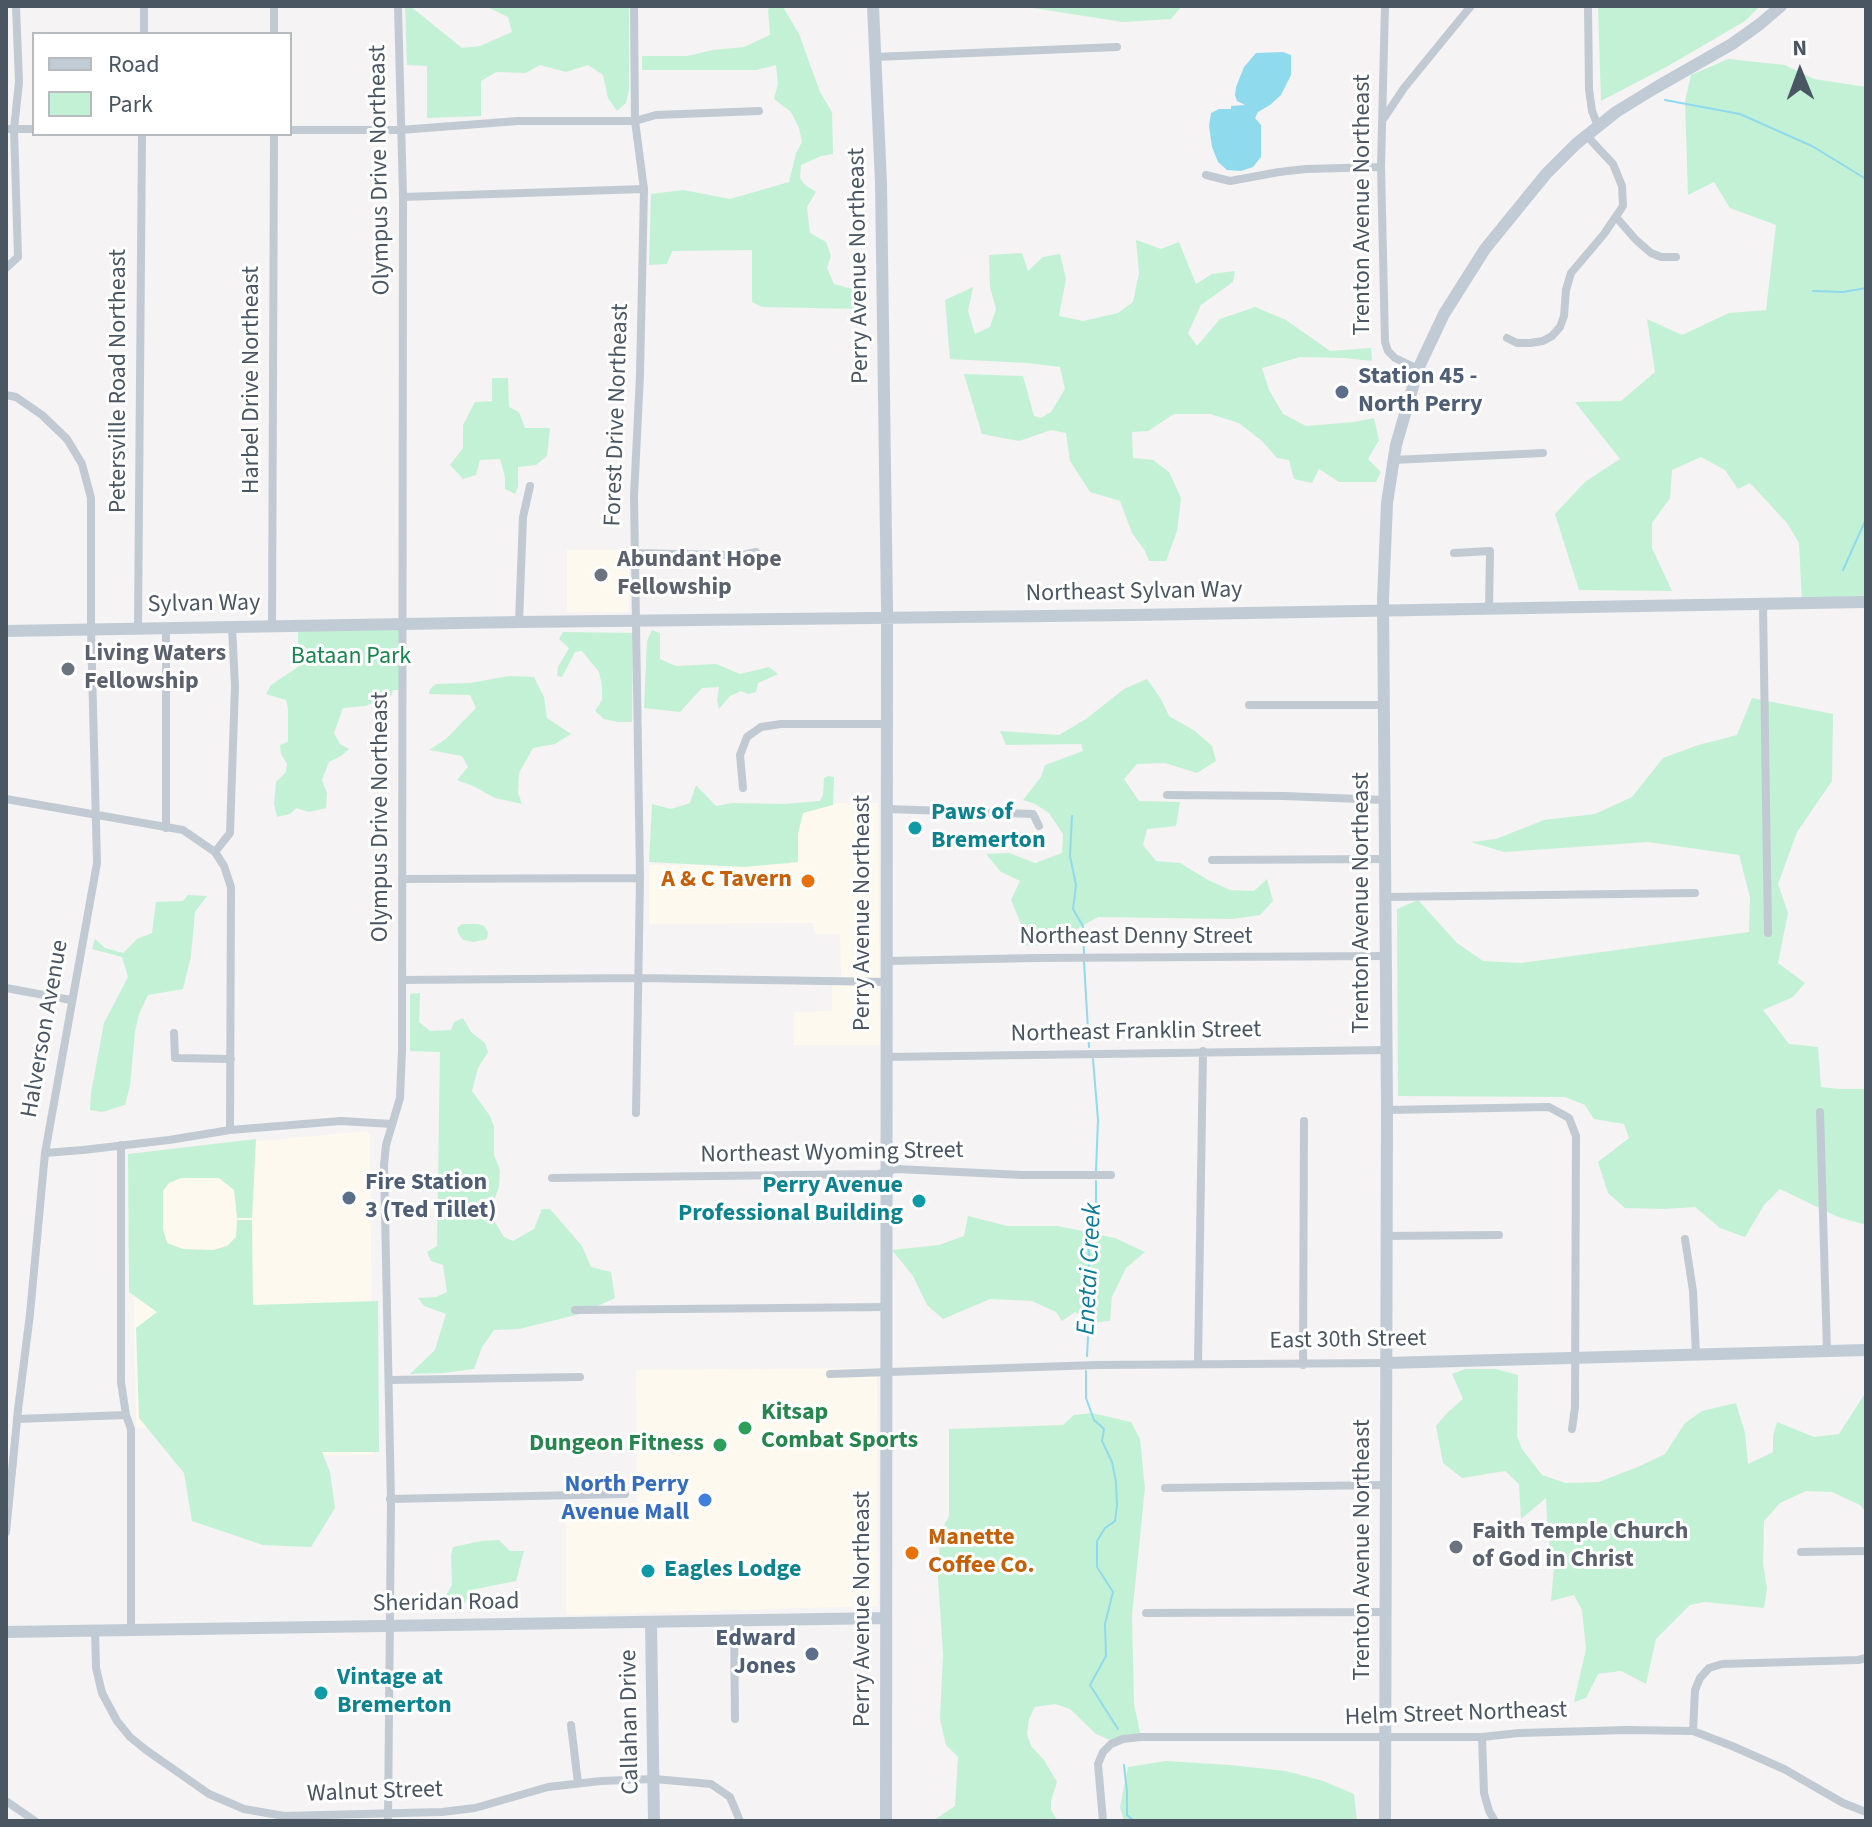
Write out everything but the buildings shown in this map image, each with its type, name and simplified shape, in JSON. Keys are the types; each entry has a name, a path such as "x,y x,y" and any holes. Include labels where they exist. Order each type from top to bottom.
{"main road":[{"name":"Perry Avenue Northeast","path":"873,6 881,186 887,619 886,1821"},
{"path":"1418,369 1444,314 1485,249 1546,174 1598,126 1645,94 1732,44 1781,6"},
{"name":"Trenton Avenue Northeast","path":"1385,1821 1385,525 1393,460 1418,369"},
{"name":"Northeast Sylvan Way","path":"403,624 1866,602"},
{"name":"Sylvan Way","path":"6,631 403,624"},
{"name":"East 30th Street","path":"1386,1363 1866,1350"},
{"name":"Sheridan Road","path":"6,1632 886,1618"},
{"name":"Callahan Drive","path":"651,1622 654,1821"}],"street":[{"path":"6,268 18,257 10,129 19,82 16,6"},
{"path":"144,6 144,32"},
{"path":"274,6 274,32"},
{"name":"Olympus Drive Northeast","path":"388,1818 390,1380 384,1165 386,1145 400,1098 402,1050 403,197 398,6"},
{"name":"Forest Drive Northeast","path":"634,6 635,121 644,189 634,496 640,878 636,1113"},
{"name":"Trenton Avenue Northeast","path":"1385,6 1381,167 1385,342 1395,358 1418,369"},
{"path":"1383,118 1471,6"},
{"path":"1588,6 1589,89 1598,126"},
{"path":"875,57 1117,47"},
{"path":"292,130 400,130 518,121 635,121 656,115 759,111"},
{"path":"10,129 32,129"},
{"path":"1507,338 1517,343 1543,341 1560,327 1568,278 1623,206 1619,175 1586,135"},
{"name":"Petersville Road Northeast","path":"138,628 142,136"},
{"name":"Harbel Drive Northeast","path":"272,627 274,136"},
{"path":"1206,175 1230,181 1306,169 1381,167"},
{"path":"403,197 644,189"},
{"path":"1616,217 1651,253 1676,257"},
{"path":"1565,261 1574,269"},
{"name":"Halverson Avenue","path":"6,395 16,397 42,415 67,439 82,464 91,498 97,863 45,1153 6,1532"},
{"path":"1393,460 1543,453"},
{"path":"519,622 523,517 530,486"},
{"path":"1454,553 1490,551 1489,609"},
{"path":"635,553 743,555 756,552"},
{"path":"1763,604 1768,933"},
{"path":"215,852 230,833 235,686 232,627"},
{"path":"166,628 166,828"},
{"path":"1249,705 1384,705"},
{"path":"743,788 740,755 747,737 761,727 781,724 887,724"},
{"path":"1167,795 1385,800"},
{"path":"6,799 183,830 215,852 231,887 230,1130"},
{"path":"887,809 1033,814 1039,826"},
{"path":"1212,860 1385,859"},
{"path":"402,879 640,878"},
{"path":"1385,897 1695,893"},
{"name":"Northeast Denny Street","path":"887,961 1385,956"},
{"path":"402,980 638,978 887,982"},
{"path":"6,988 71,1000"},
{"path":"174,1033 175,1058 231,1059"},
{"name":"Northeast Franklin Street","path":"886,1057 1386,1050"},
{"path":"1198,1363 1203,1051"},
{"path":"1387,1110 1549,1107 1569,1118 1576,1136 1575,1407 1572,1429"},
{"path":"1820,1112 1827,1351"},
{"path":"45,1153 230,1130 341,1121 392,1124"},
{"path":"1303,1365 1304,1121"},
{"path":"121,1145 121,1382 131,1429 131,1630"},
{"name":"Northeast Wyoming Street","path":"552,1178 878,1174 896,1169 1022,1175 1111,1175"},
{"path":"1386,1236 1499,1235"},
{"path":"1685,1239 1693,1291 1696,1355"},
{"path":"575,1310 886,1307"},
{"name":"East 30th Street","path":"830,1374 1198,1363 1386,1363"},
{"path":"390,1380 580,1377"},
{"path":"17,1419 126,1415"},
{"path":"1165,1488 1386,1485"},
{"path":"390,1499 625,1494"},
{"path":"1801,1552 1866,1551"},
{"path":"1146,1613 1386,1612"},
{"path":"734,1621 735,1719"},
{"name":"Walnut Street","path":"95,1630 96,1668 102,1693 130,1737 209,1794 244,1809 284,1816 388,1818 475,1808 548,1787 654,1779 711,1784 730,1797 740,1819"},
{"path":"1693,1731 1695,1690 1709,1668 1722,1664 1866,1658"},
{"path":"571,1725 578,1783"},
{"name":"Helm Street Northeast","path":"1103,1821 1098,1764 1103,1752 1123,1739 1482,1737 1627,1730 1693,1731 1784,1769 1843,1803 1866,1812"},
{"path":"1482,1737 1484,1793 1495,1821"},
{"path":"6,1801 35,1821"}],"shaded area":[{"path":"567,550 629,550 629,612 567,612"},
{"path":"878,803 880,1045 794,1045 794,1012 832,1011 832,978 841,977 840,934 814,934 813,923 649,924 649,865 790,864 790,804"},
{"path":"366,1131 370,1135 373,1455 265,1456 265,1427 136,1428 131,1157"},
{"path":"877,1368 878,1606 566,1615 566,1504 637,1503 636,1370"}],"green space":[{"path":"405,6 410,6 462,48 480,46 512,32 508,17 485,6 629,6 629,90 626,103 617,111 608,98 603,75 588,65 566,72 540,65 526,73 496,72 481,81 481,116 427,118 427,66 407,65"},
{"path":"1020,6 1182,6 1171,19 1123,22"},
{"path":"1598,6 1760,6 1745,21 1601,101"},
{"path":"783,7 799,34 820,92 832,112 833,154 801,165 800,178 816,192 807,207 810,233 826,242 831,256 827,268 834,284 863,292 863,309 762,307 752,302 752,250 672,251 667,264 649,265 651,194 683,190 730,199 789,182 802,142 791,112 774,99 778,84 776,65 756,70 642,70 642,56 687,56 744,47 770,35 768,9"},
{"path":"1728,59 1785,65 1814,79 1866,87 1866,602 1802,603 1799,543 1787,523 1750,483 1738,489 1725,470 1701,457 1672,470 1670,498 1652,523 1652,548 1672,591 1579,590 1555,514 1585,482 1620,459 1575,402 1621,401 1655,372 1647,319 1682,335 1729,313 1766,310 1776,225 1730,208 1714,182 1688,195 1685,101 1691,75"},
{"path":"1136,240 1161,249 1179,242 1196,284 1212,274 1235,271 1233,282 1201,305 1188,333 1197,346 1220,319 1255,307 1286,320 1330,351 1371,348 1372,361 1300,357 1262,368 1269,390 1283,414 1306,426 1374,418 1379,440 1368,459 1381,472 1376,482 1339,482 1319,469 1312,483 1294,479 1289,460 1277,458 1239,423 1210,414 1174,414 1148,431 1132,432 1133,458 1153,460 1169,472 1181,498 1177,531 1166,561 1149,561 1132,533 1120,501 1090,492 1070,461 1066,433 1051,430 1019,441 982,434 964,374 1023,376 1034,416 1041,418 1051,412 1065,389 1060,367 950,359 945,300 973,287 968,311 975,334 990,327 996,309 990,287 989,255 1022,253 1028,271 1043,257 1060,254 1066,279 1059,316 1083,321 1118,313 1133,302 1139,273"},
{"path":"492,378 508,378 509,407 519,412 525,428 550,428 547,456 536,465 518,467 515,494 505,489 500,459 480,460 476,475 463,479 450,465 463,448 463,425 475,402 492,401"},
{"name":"Bataan Park","path":"403,624 402,690 393,690 391,696 365,706 343,708 334,733 340,744 349,749 329,762 322,780 327,793 326,808 309,812 296,808 290,814 277,817 274,804 276,782 286,772 287,764 280,745 288,742 288,709 286,700 266,694 271,685 298,667 298,626"},
{"path":"652,630 660,633 660,659 676,666 716,664 740,674 769,667 778,674 758,683 756,692 748,694 741,691 730,696 719,709 719,687 702,688 680,712 644,708 647,641"},
{"path":"563,632 633,633 632,722 604,719 595,711 602,700 602,685 599,672 582,651 575,652 562,677 557,676 558,667 569,648 559,639"},
{"path":"509,676 534,677 544,697 547,718 571,734 555,744 533,748 519,773 518,793 522,804 495,798 457,780 468,767 462,756 429,750 446,739 476,708 470,695 429,694 430,689 436,684 470,683"},
{"path":"1147,679 1169,716 1195,731 1212,746 1216,761 1197,773 1165,763 1137,764 1124,779 1139,801 1180,802 1176,826 1147,829 1143,845 1156,861 1180,863 1230,890 1254,891 1267,879 1273,901 1260,915 1232,919 1098,917 1049,945 1025,946 1021,924 1011,900 1020,881 1001,872 986,854 1009,853 1035,863 1062,853 1063,834 1049,813 1023,800 1041,777 1045,765 1083,751 1081,744 1006,745 1000,731 1059,735 1086,719 1124,689"},
{"path":"1752,698 1833,714 1832,781 1797,832 1778,884 1788,913 1778,963 1805,983 1793,997 1763,1010 1789,1044 1818,1047 1821,1087 1866,1089 1866,1225 1838,1217 1780,1189 1764,1205 1745,1237 1720,1228 1695,1207 1625,1208 1608,1193 1598,1162 1629,1138 1624,1124 1594,1119 1585,1105 1565,1097 1398,1096 1397,909 1418,900 1457,943 1483,961 1521,963 1749,932 1750,897 1739,855 1648,842 1504,852 1471,842 1496,839 1544,820 1595,814 1632,797 1663,758 1737,735"},
{"path":"834,777 833,805 803,813 798,834 798,862 744,867 649,862 652,804 671,809 690,803 696,785 716,806 820,801 824,778"},
{"path":"188,895 207,896 195,912 191,956 183,989 148,995 135,1032 125,1105 102,1112 90,1110 104,1023 128,977 122,957 92,949 95,939 105,948 123,953 137,939 152,933 156,902 183,901"},
{"path":"462,924 484,926 488,932 487,939 474,942 463,940 457,928"},
{"path":"420,993 419,1022 430,1031 451,1030 454,1022 463,1018 471,1032 485,1043 488,1052 478,1068 472,1091 494,1127 494,1155 500,1170 494,1201 495,1222 504,1237 513,1241 534,1229 542,1209 550,1209 582,1246 591,1267 611,1272 615,1298 580,1314 519,1329 494,1330 482,1347 474,1369 410,1374 435,1350 446,1314 424,1306 418,1298 436,1297 447,1292 443,1265 431,1261 427,1252 437,1246 440,1052 410,1051 410,994"},
{"path":"256,1139 252,1218 237,1218 234,1190 219,1178 181,1178 169,1183 163,1191 163,1229 167,1243 183,1249 213,1250 227,1246 236,1237 237,1220 252,1220 253,1305 378,1301 379,1452 322,1452 330,1472 335,1508 311,1547 263,1545 192,1521 184,1473 139,1418 136,1328 157,1312 129,1292 128,1154"},
{"path":"968,1216 1007,1226 1058,1226 1115,1238 1145,1252 1126,1268 1112,1297 1110,1321 1097,1322 1075,1312 1062,1321 1056,1312 1032,1301 990,1299 943,1319 927,1305 913,1276 892,1250 939,1245 964,1236"},
{"path":"1465,1369 1496,1369 1518,1375 1517,1436 1522,1449 1542,1475 1566,1483 1599,1482 1640,1466 1665,1454 1685,1423 1702,1411 1736,1403 1745,1433 1748,1464 1773,1452 1777,1422 1814,1437 1839,1434 1864,1395 1866,1378 1866,1512 1860,1505 1832,1492 1806,1491 1780,1503 1764,1521 1763,1564 1767,1588 1764,1608 1705,1602 1690,1605 1656,1639 1646,1684 1621,1671 1598,1674 1586,1698 1574,1702 1586,1649 1582,1610 1574,1595 1551,1601 1554,1567 1546,1498 1521,1519 1519,1484 1505,1471 1462,1478 1443,1463 1436,1426 1463,1399 1452,1374"},
{"path":"1092,1413 1131,1422 1140,1439 1145,1488 1132,1615 1134,1704 1141,1737 1110,1740 1096,1734 1070,1709 1055,1704 1035,1707 1027,1734 1031,1746 1057,1782 1051,1810 1058,1821 933,1821 955,1806 958,1757 946,1745 940,1719 943,1655 938,1577 940,1534 949,1516 949,1429 1063,1425 1074,1415"},
{"path":"499,1540 510,1551 524,1551 516,1581 471,1590 458,1612 449,1608 446,1595 452,1585 453,1547"},
{"path":"1166,1761 1286,1771 1323,1781 1354,1794 1357,1821 1124,1821 1120,1807 1128,1767"}],"water":[{"path":"1283,52 1291,55 1291,75 1281,95 1258,112 1255,118 1261,125 1261,157 1253,167 1241,171 1227,170 1218,162 1212,147 1211,113 1245,105 1237,101 1236,87 1244,67 1256,53"}],"waterway":[{"path":"1665,100 1740,114 1812,146 1866,179"},
{"path":"1813,291 1843,292 1866,288"},
{"path":"1843,570 1866,519"},
{"name":"Enetai Creek","path":"1072,816 1070,856 1076,885 1073,909 1083,926 1084,955"},
{"name":"Enetai Creek","path":"1084,962 1089,1047"},
{"name":"Enetai Creek","path":"1093,1059 1098,1120 1096,1171"},
{"name":"Enetai Creek","path":"1087,1356 1087,1275 1090,1260 1087,1239 1096,1202 1096,1181"},
{"name":"Enetai Creek","path":"1086,1371 1086,1398 1094,1420 1104,1429 1102,1441 1112,1462 1117,1505 1115,1521 1105,1528 1097,1541 1097,1567 1113,1592 1105,1624 1106,1656 1090,1685 1118,1729"},
{"name":"Enetai Creek","path":"1124,1765 1127,1815 1134,1821"}],"place":[{"name":"Station 45 - North Perry","path":"1342,392"},
{"name":"Abundant Hope Fellowship","path":"601,575"},
{"name":"Living Waters Fellowship","path":"68,669"},
{"name":"Paws of Bremerton","path":"915,828"},
{"name":"A & C Tavern","path":"808,881"},
{"name":"Fire Station 3 (Ted Tillet)","path":"349,1198"},
{"name":"Perry Avenue Professional Building","path":"919,1201"},
{"name":"Kitsap Combat Sports","path":"745,1428"},
{"name":"Dungeon Fitness","path":"720,1445"},
{"name":"North Perry Avenue Mall","path":"705,1500"},
{"name":"Faith Temple Church of God in Christ","path":"1456,1547"},
{"name":"Manette Coffee Co.","path":"912,1553"},
{"name":"Eagles Lodge","path":"648,1571"},
{"name":"Edward Jones","path":"812,1654"},
{"name":"Vintage at Bremerton","path":"321,1693"}]}
